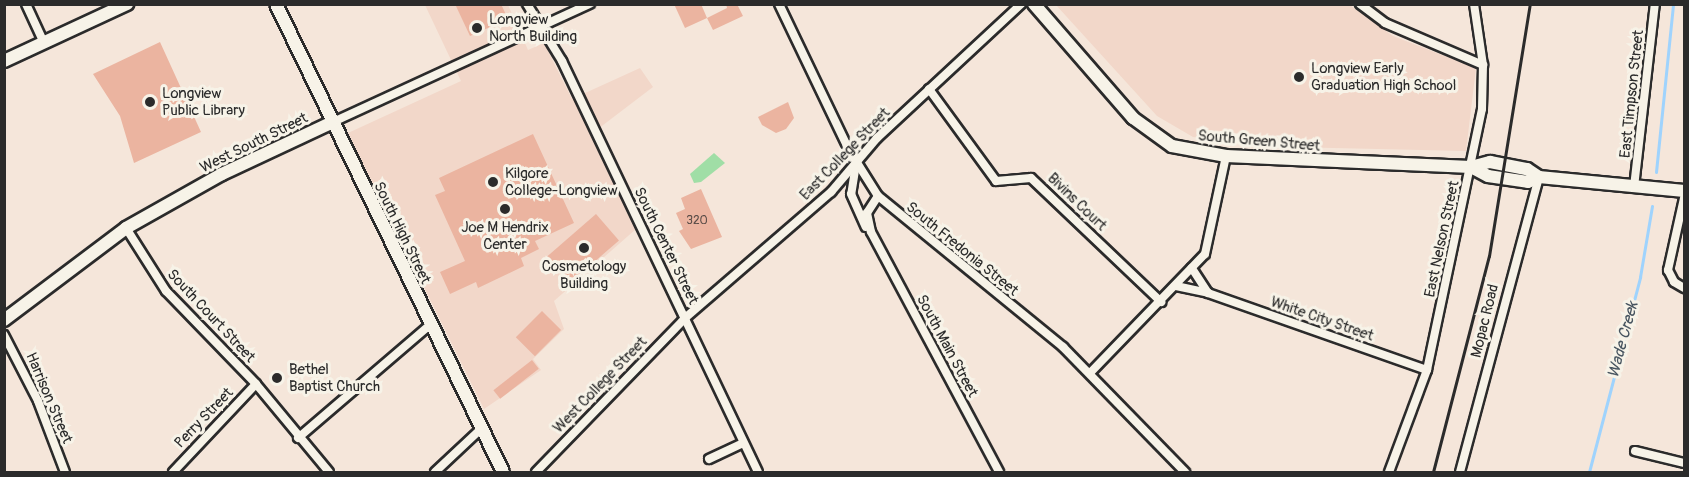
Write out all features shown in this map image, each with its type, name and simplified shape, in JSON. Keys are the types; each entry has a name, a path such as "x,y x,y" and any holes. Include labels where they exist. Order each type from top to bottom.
{"street":[{"path":"26,4 44,43"},
{"path":"4,61 127,4"},
{"name":"South High Street","path":"276,4 331,123 503,472"},
{"name":"South Center Street","path":"527,4 538,29 552,40 758,472"},
{"name":"West South Street","path":"4,320 126,228 222,174 590,4"},
{"name":"South Fredonia Street","path":"779,4 856,163 878,196 1090,373 1185,472"},
{"name":"East College Street","path":"685,318 831,192 856,163 929,89 1021,4"},
{"name":"South Green Street","path":"1034,4 1151,134 1172,146 1226,156 1470,167 1490,162 1527,169 1539,177 1684,191"},
{"path":"1360,4 1385,23 1483,65"},
{"name":"East Nelson Street","path":"1389,472 1427,370 1482,109 1483,65 1474,4"},
{"name":"East Timpson Street","path":"1634,187 1655,4"},
{"name":"Bivins Court","path":"929,89 993,178 1004,183 1031,178 1161,302"},
{"path":"1090,373 1176,286 1209,245 1226,156"},
{"name":"South Main Street","path":"856,163 852,198 999,472"},
{"name":"Mopac Road","path":"1460,472 1539,177"},
{"path":"871,232 867,213 878,196"},
{"path":"1684,198 1668,270 1674,282 1684,288"},
{"name":"South Court Street","path":"126,228 166,291 256,384 298,438 329,472"},
{"path":"1192,268 1208,293"},
{"name":"White City Street","path":"1176,286 1208,293 1427,370"},
{"name":"West College Street","path":"536,472 685,318"},
{"path":"298,438 430,325"},
{"name":"Harrison Street","path":"4,335 38,401 65,472"},
{"name":"Perry Street","path":"173,472 256,384"},
{"path":"435,472 481,429"},
{"path":"709,459 744,443"},
{"path":"1635,451 1684,463"}],"shaded area":[{"name":"Kilgore College-Longview","path":"425,5 508,5 528,50 544,43 572,99 640,68 653,87 590,135 636,229 554,301 564,329 533,359 541,370 484,409 348,133 461,81"},
{"name":"Longview Early Graduation High School","path":"1056,5 1350,5 1393,36 1476,68 1466,151 1289,147 1193,137 1157,116"}],"green space":[{"path":"714,153 725,163 701,182 694,183 690,174"}],"building":[{"name":"Longview North Building","path":"455,4 501,4 508,19 470,36"},
{"path":"674,4 701,4 707,18 685,28"},
{"path":"726,4 737,4 743,16 713,30 707,18 727,8"},
{"name":"Longview Public Library","path":"160,42 201,132 134,163 120,116 93,74"},
{"path":"788,102 794,118 786,129 776,133 762,125 758,117"},
{"name":"Joe M Hendrix Center","path":"533,134 574,223 535,241 539,249 521,258 524,266 478,288 476,282 450,294 440,272 465,261 435,195 445,191 439,178"},
{"path":"701,189 722,237 691,249 679,231 683,229 676,213 685,209 681,198"},
{"name":"Cosmetology Building","path":"596,214 619,240 571,282 548,256"},
{"path":"542,311 561,330 535,356 516,337"},
{"path":"532,360 539,369 500,399 493,390"}],"waterway":[{"name":"Wade Creek","path":"1656,172 1673,4"},
{"name":"Wade Creek","path":"1589,472 1640,277 1652,206"}],"railway":[{"path":"1433,472 1489,256 1530,4"}],"place":[{"name":"Longview North Building","path":"477,28"},
{"name":"Longview Early Graduation High School","path":"1299,77"},
{"name":"Longview Public Library","path":"150,102"},
{"name":"Kilgore College-Longview","path":"493,182"},
{"name":"Joe M Hendrix Center","path":"505,209"},
{"name":"Cosmetology Building","path":"584,248"},
{"name":"Bethel Baptist Church","path":"277,378"}]}
